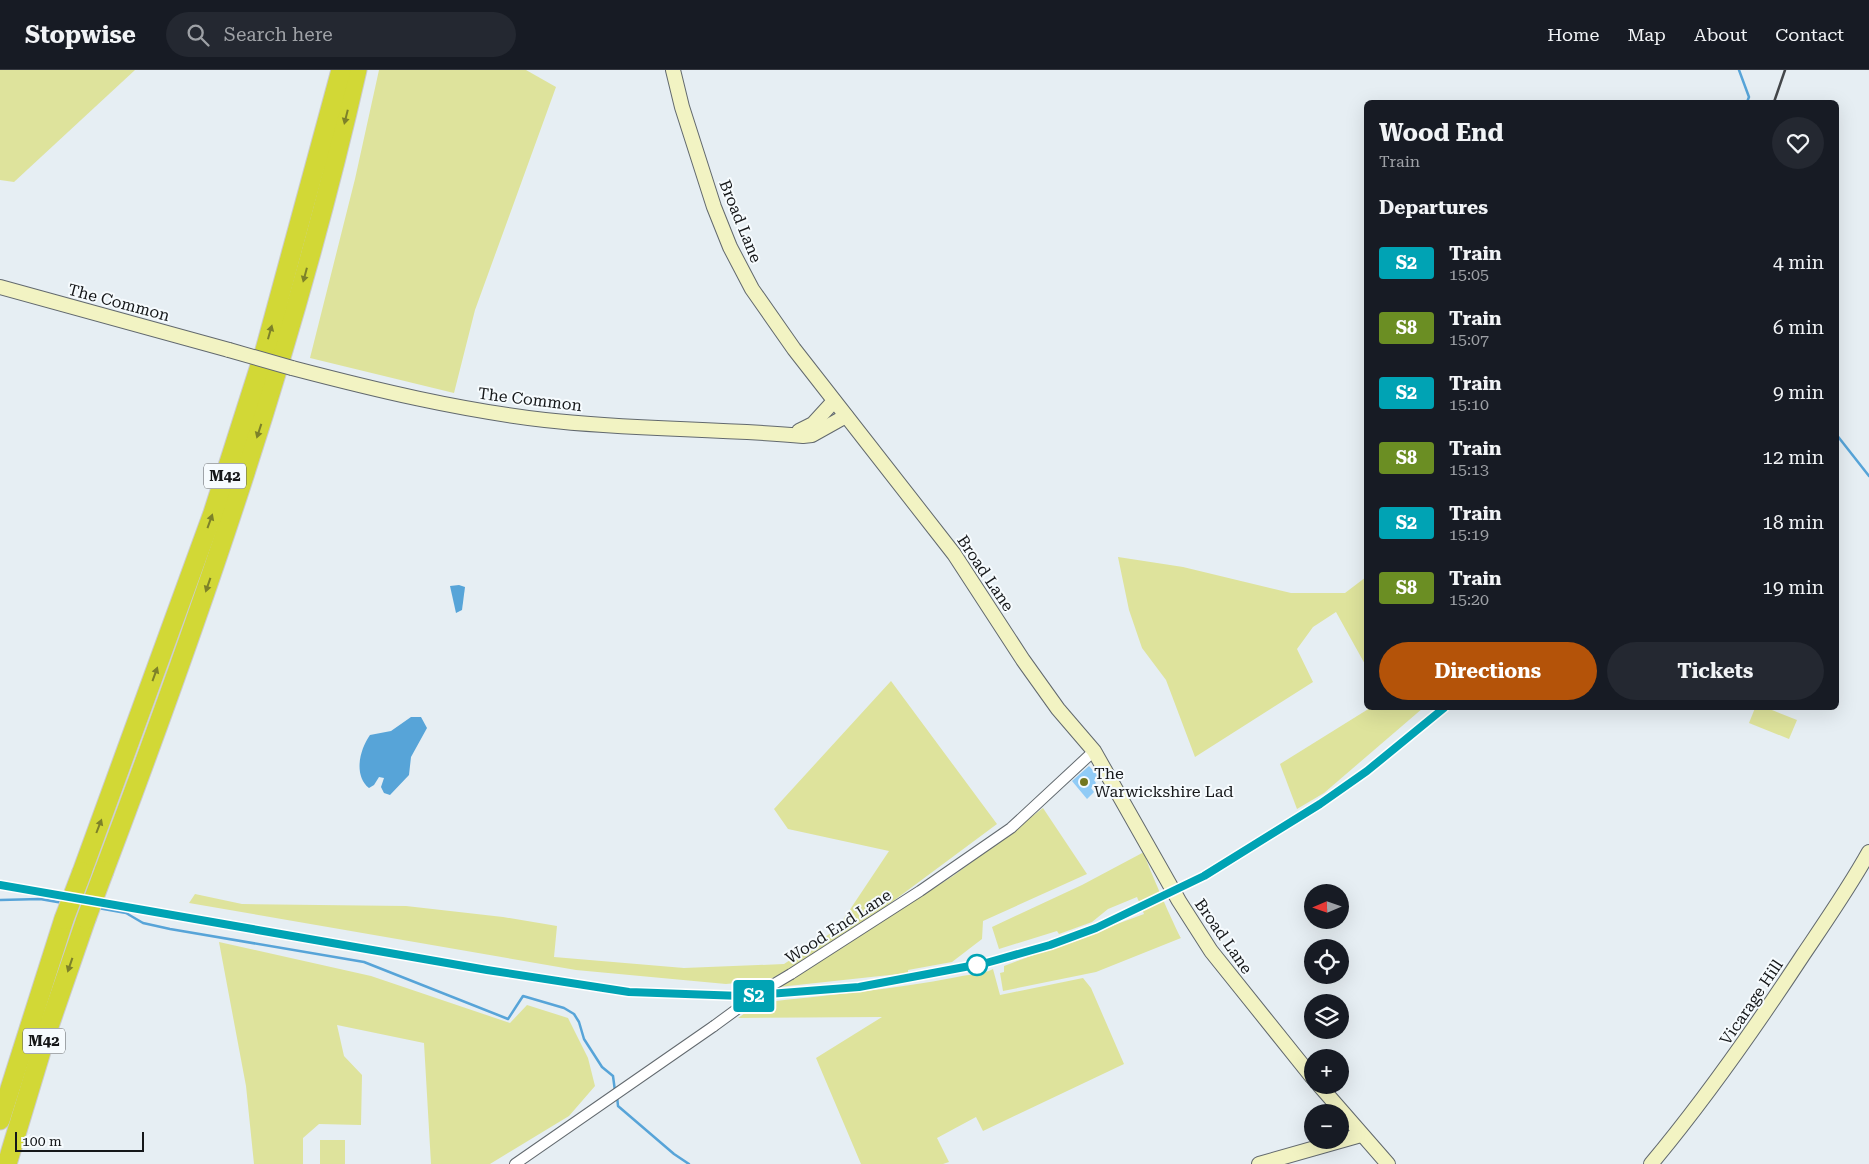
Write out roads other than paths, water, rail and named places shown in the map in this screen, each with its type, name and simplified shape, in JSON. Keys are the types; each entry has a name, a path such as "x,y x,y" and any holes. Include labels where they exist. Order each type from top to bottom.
{"highway":[{"name":"M42","path":"0,1120 64,919 213,513 265,350 341,70"},
{"name":"M42","path":"7,1164 46,1035 86,919 188,641 270,397 316,234 357,70"}],"main road":[{"name":"Broad Lane","path":"673,70 682,107 714,207 739,267 794,349 954,554 1023,660 1058,709 1094,752 1179,901 1211,952 1304,1067"},
{"name":"The Common","path":"0,287 292,368 409,397 480,411 537,419 625,426 812,435 846,416"},
{"name":"The Common","path":"768,433 801,430 813,424 834,401"},
{"name":"Vicarage Hill","path":"1651,1164 1697,1110 1745,1044 1842,899 1869,852"},
{"path":"1327,1094 1361,1136 1388,1164"},
{"path":"1259,1164 1361,1136"}],"street":[{"name":"Wood End Lane","path":"515,1164 759,993 920,892 1011,828 1094,752"}],"water":[{"path":"459,585 465,587 462,610 456,613 450,586"},
{"path":"411,717 421,717 427,728 411,757 409,775 390,795 384,793 381,787 384,778 379,777 374,785 369,788 364,783 360,769 361,754 366,741 370,735 391,731"}],"waterway":[{"path":"1739,70 1749,97 1748,100"},
{"path":"1839,438 1869,476"},
{"path":"0,900 40,899 63,903"},
{"path":"98,908 126,913 143,923 170,929 364,962 508,1019 523,996 564,1008 574,1014 579,1022 584,1039 602,1067 613,1076 615,1091"},
{"path":"617,1096 618,1106 674,1154 689,1164"}],"railway":[{"path":"1775,100 1785,70"},
{"path":"1320,804 1367,771 1442,710"},
{"path":"0,885 543,980 618,989 695,994 772,994 849,989 925,978 1000,960 1072,936 1142,905"}],"train":[{"name":"S2","path":"0,885 487,970 629,992 742,996 782,995 859,987 938,974 986,963 1050,945 1096,928 1204,876 1320,804 1367,771 1442,710"}],"place":[{"name":"The Warwickshire Lad","path":"1084,782"}]}
